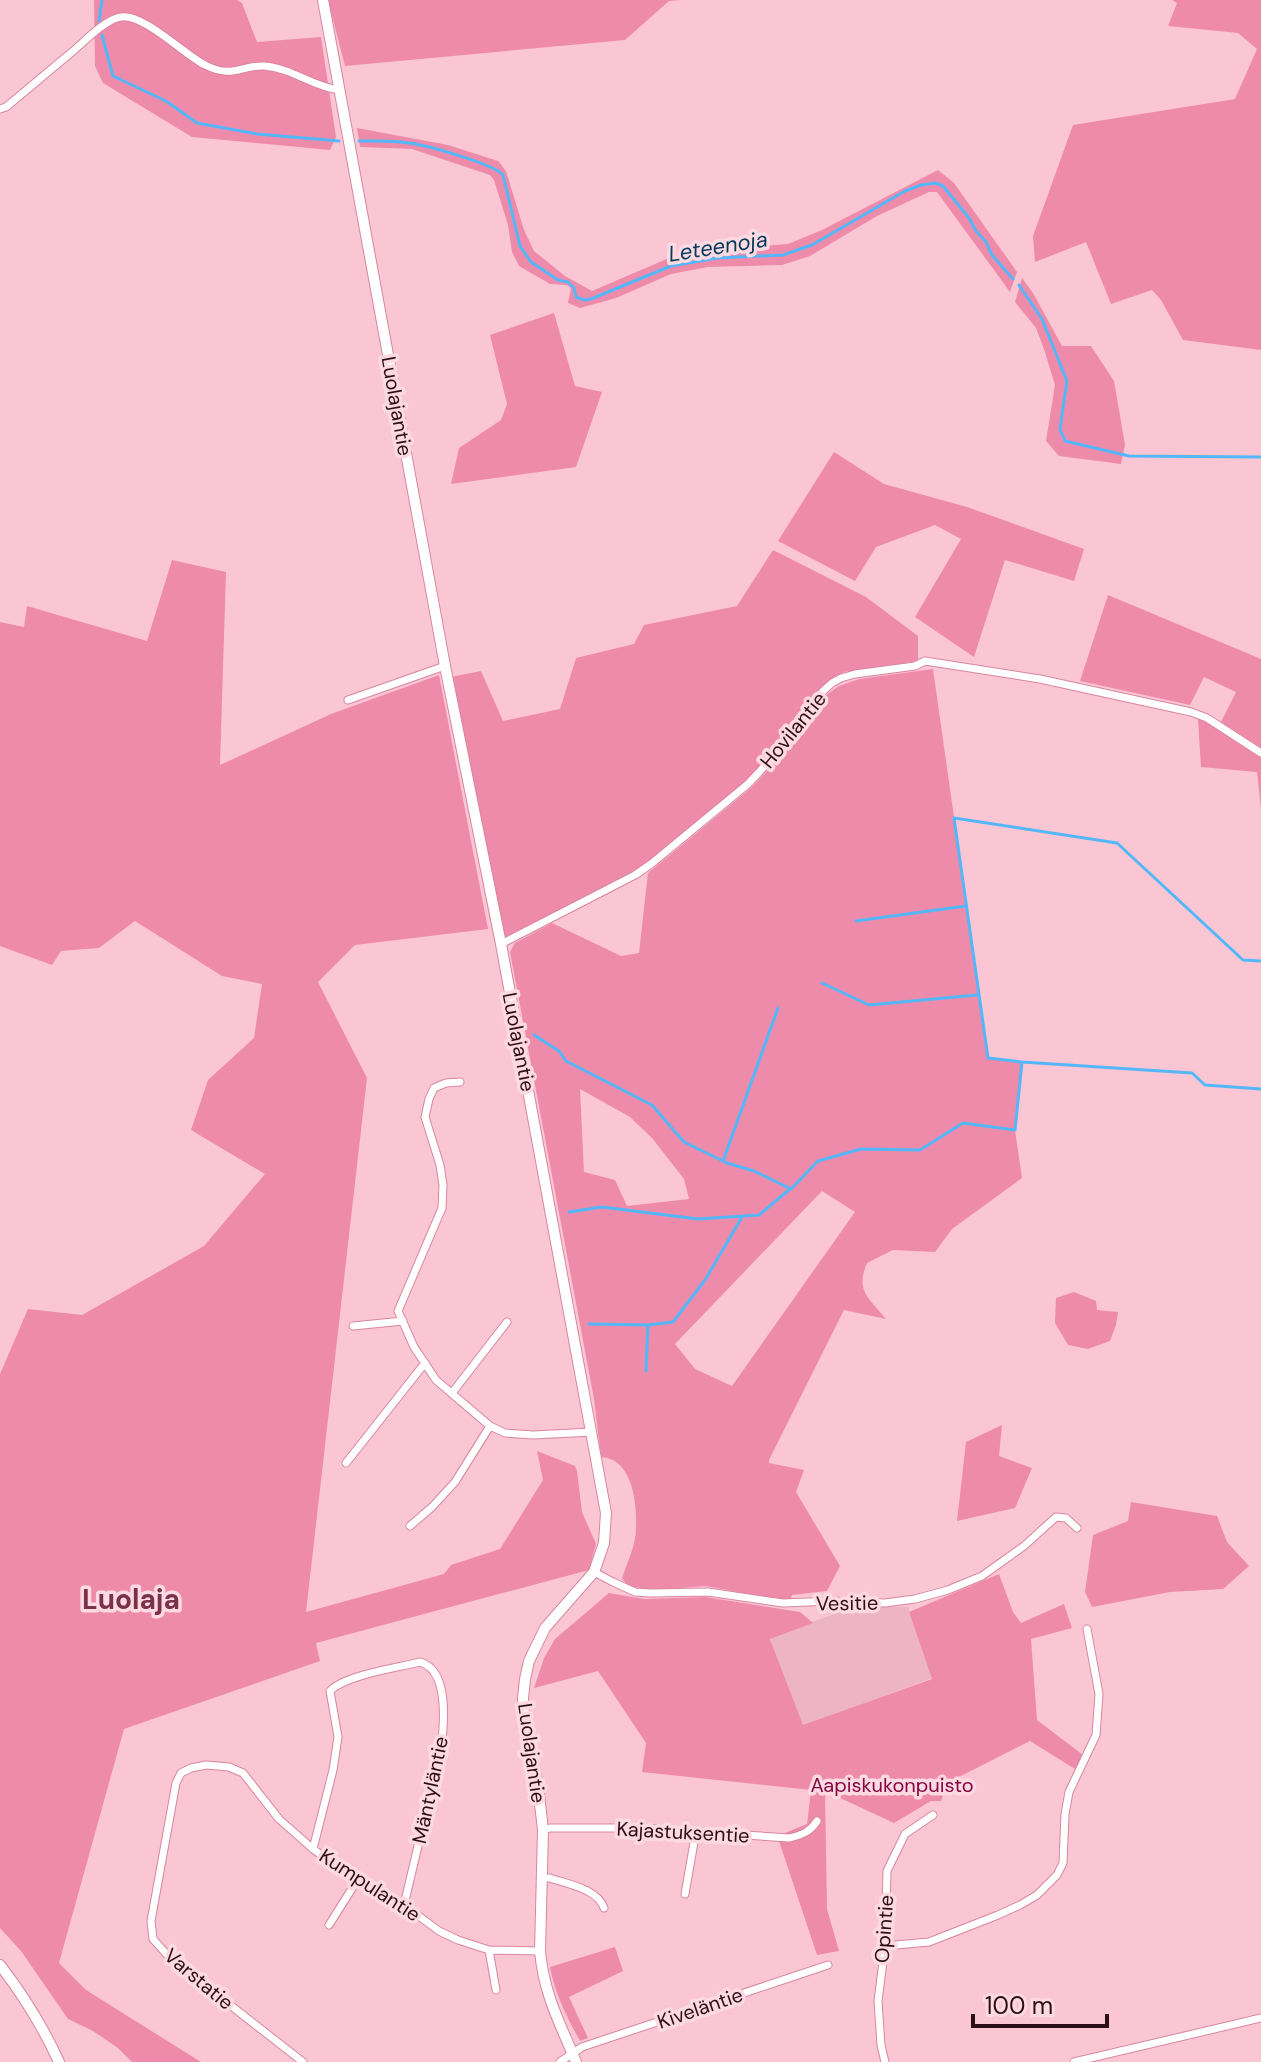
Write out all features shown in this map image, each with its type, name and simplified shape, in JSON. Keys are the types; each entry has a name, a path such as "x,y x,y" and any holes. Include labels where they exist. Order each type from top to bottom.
{"main road":[{"name":"Luolajantie","path":"323,0 445,666 501,944 606,1513 604,1543 594,1572 545,1628 529,1661 523,1698 543,1830 540,1951 551,2005 574,2058"},
{"path":"0,1965 26,2001 59,2062"}],"street":[{"path":"0,109 91,35 119,17 130,17 167,36 204,65 230,73 262,66 300,75 323,88 339,90"},
{"name":"Hovilantie","path":"501,944 651,864 748,784 788,741 823,691 841,678 855,674 915,666 925,661 1040,679 1191,712 1207,718 1261,753"},
{"path":"348,700 445,666"},
{"path":"460,1082 434,1088 429,1099 425,1117 440,1165 442,1208 398,1311 414,1347 436,1380 490,1426 505,1433 533,1435 592,1432"},
{"path":"353,1326 403,1321"},
{"path":"452,1393 507,1322"},
{"path":"346,1463 425,1363"},
{"path":"410,1526 455,1482 490,1426"},
{"name":"Vesitie","path":"594,1572 635,1592 708,1592 783,1603 885,1603 928,1596 982,1576 1024,1546 1056,1517 1066,1518 1077,1528"},
{"path":"885,1946 929,1942 998,1915 1037,1895 1057,1875 1063,1863 1069,1792 1096,1735 1099,1694 1087,1629"},
{"name":"Mäntyläntie","path":"313,1849 338,1737 330,1691 348,1679 420,1662 428,1665 435,1672 443,1698 444,1725 404,1905"},
{"name":"Kumpulantie","path":"181,1773 206,1765 229,1767 243,1773 279,1819 313,1849 404,1905 439,1931 489,1950 540,1951"},
{"name":"Varstatie","path":"181,1773 176,1783 153,1907 153,1939 170,1958 303,2062"},
{"name":"Opintie","path":"885,2062 878,2001 885,1946 887,1871 905,1834 933,1815"},
{"name":"Kajastuksentie","path":"543,1830 642,1828 789,1838 812,1829 817,1821"},
{"path":"685,1894 696,1831"},
{"path":"543,1878 595,1894 602,1900 604,1908"},
{"path":"329,1925 358,1879"},
{"path":"489,1950 496,1990"},
{"name":"Kiveläntie","path":"574,2058 582,2047 828,1965"},
{"path":"1074,2062 1260,2019 1261,2031"},
{"path":"560,2062 574,2058"}],"shaded area":[{"path":"855,1606 909,1607 932,1678 803,1726 770,1638"}],"green space":[{"path":"94,0 237,0 242,3 257,42 321,37 336,137 330,150 192,137 103,83 95,66"},
{"path":"328,0 682,0 669,1 625,40 345,66"},
{"path":"1172,0 1261,0 1261,350 1183,340 1152,290 1111,304 1086,242 1035,262 1033,236 1073,125 1235,99 1257,49 1238,33 1168,26 1177,3"},
{"path":"357,128 448,145 498,161 506,171 524,230 534,251 565,276 592,291 669,258 788,244 822,230 938,170 954,183 1017,272 1010,292 937,192 929,192 877,216 810,256 782,265 708,267 671,274 616,298 580,308 568,303 571,288 567,285 550,284 519,266 512,252 508,225 490,175 412,149 360,147"},
{"path":"1022,278 1062,346 1091,346 1114,381 1125,445 1121,464 1059,456 1046,441 1055,385 1036,328 1015,302"},
{"path":"554,313 575,386 602,392 576,467 451,484 459,448 501,420 507,404 490,335"},
{"path":"834,452 884,484 967,507 1084,549 1074,581 1005,560 974,657 915,617 961,539 935,525 876,547 855,581 778,541"},
{"path":"773,550 866,597 918,636 918,661 844,672 830,679 785,739 746,782 646,864 505,937 451,677 481,671 503,721 560,709 576,658 634,644 644,625 737,606"},
{"path":"172,560 226,572 220,765 331,714 439,675 488,929 355,945 318,982 367,1078 306,1612 444,1574 451,1565 500,1549 543,1480 537,1451 575,1466 582,1512 596,1544 589,1570 316,1643 320,1661 124,1729 59,1963 86,1990 201,2062 132,2062 93,2031 68,2019 21,1951 0,1928 0,1374 28,1309 82,1315 204,1246 265,1174 191,1130 208,1080 254,1038 262,984 222,976 135,921 99,948 61,951 52,965 0,946 0,622 24,627 27,606 147,641"},
{"path":"1108,595 1261,659 1261,748 1221,722 1236,692 1204,677 1190,705 1080,681"},
{"path":"933,669 988,1057 1022,1062 1015,1130 1022,1178 952,1229 935,1252 893,1250 867,1263 863,1287 886,1319 844,1310 769,1460 769,1463 804,1470 796,1492 840,1566 827,1591 792,1595 790,1602 706,1586 652,1590 628,1586 622,1578 636,1535 634,1495 620,1465 601,1457 594,1399 510,952 515,943 552,923 621,956 639,953 648,873 751,788 793,743 826,695 839,686 859,679","holes":["580,1089 630,1117 652,1138 684,1179 689,1199 627,1206 615,1180 584,1172","822,1191 855,1212 732,1386 695,1369 675,1344"]},
{"path":"1198,719 1207,720 1261,756 1261,809 1257,772 1201,767"},
{"path":"1074,1292 1096,1301 1097,1310 1118,1312 1110,1341 1088,1349 1068,1345 1055,1323 1056,1298"},
{"path":"1002,1425 999,1456 1032,1468 1015,1508 957,1521 966,1442"},
{"path":"1131,1502 1217,1516 1227,1542 1249,1566 1223,1589 1170,1592 1092,1607 1085,1592 1093,1535 1128,1521"},
{"name":"Aapiskukonpuisto","path":"999,1574 1013,1612 1021,1623 1064,1604 1072,1628 1031,1639 1037,1720 1083,1755 1075,1769 1030,1741 947,1783 941,1801 931,1801 894,1823 825,1791 827,1909 839,1951 817,1955 779,1841 780,1835 807,1824 811,1790 642,1772 646,1743 598,1671 534,1688 544,1658 555,1639 609,1593 644,1599 705,1597 800,1612 813,1623 770,1639 803,1725 932,1679 909,1612"},
{"path":"615,1947 623,1971 569,1997 588,2038 580,2041 558,1996 550,1967"}],"waterway":[{"name":"Leteenoja","path":"99,21 102,0"},
{"name":"Leteenoja","path":"102,35 113,76 166,101 197,123 257,134 339,141"},
{"name":"Leteenoja","path":"359,141 418,144 487,166 503,175 520,246 531,262 558,280 568,282 574,288 576,297 584,300 671,266 717,258 783,255 812,245 905,191 936,183 943,186 969,218 992,255 1013,279"},
{"name":"Leteenoja","path":"1019,285 1042,319 1067,381 1060,429 1065,441 1129,456 1261,457"},
{"path":"1261,961 1243,960 1117,843 954,818 988,1058 1192,1073 1205,1085 1261,1089"},
{"path":"856,921 966,906"},
{"path":"822,983 869,1005 977,995"},
{"path":"723,1161 778,1008"},
{"path":"534,1035 559,1051 566,1061 652,1105 684,1142 791,1189 818,1161 861,1149 920,1150 963,1123 1015,1130 1022,1062"},
{"path":"569,1212 602,1207 698,1219 759,1215 790,1189"},
{"path":"646,1371 648,1325 673,1322 705,1280 742,1217"},
{"path":"589,1324 648,1325"}],"district":[{"name":"Luolaja","path":"131,1599"}]}
